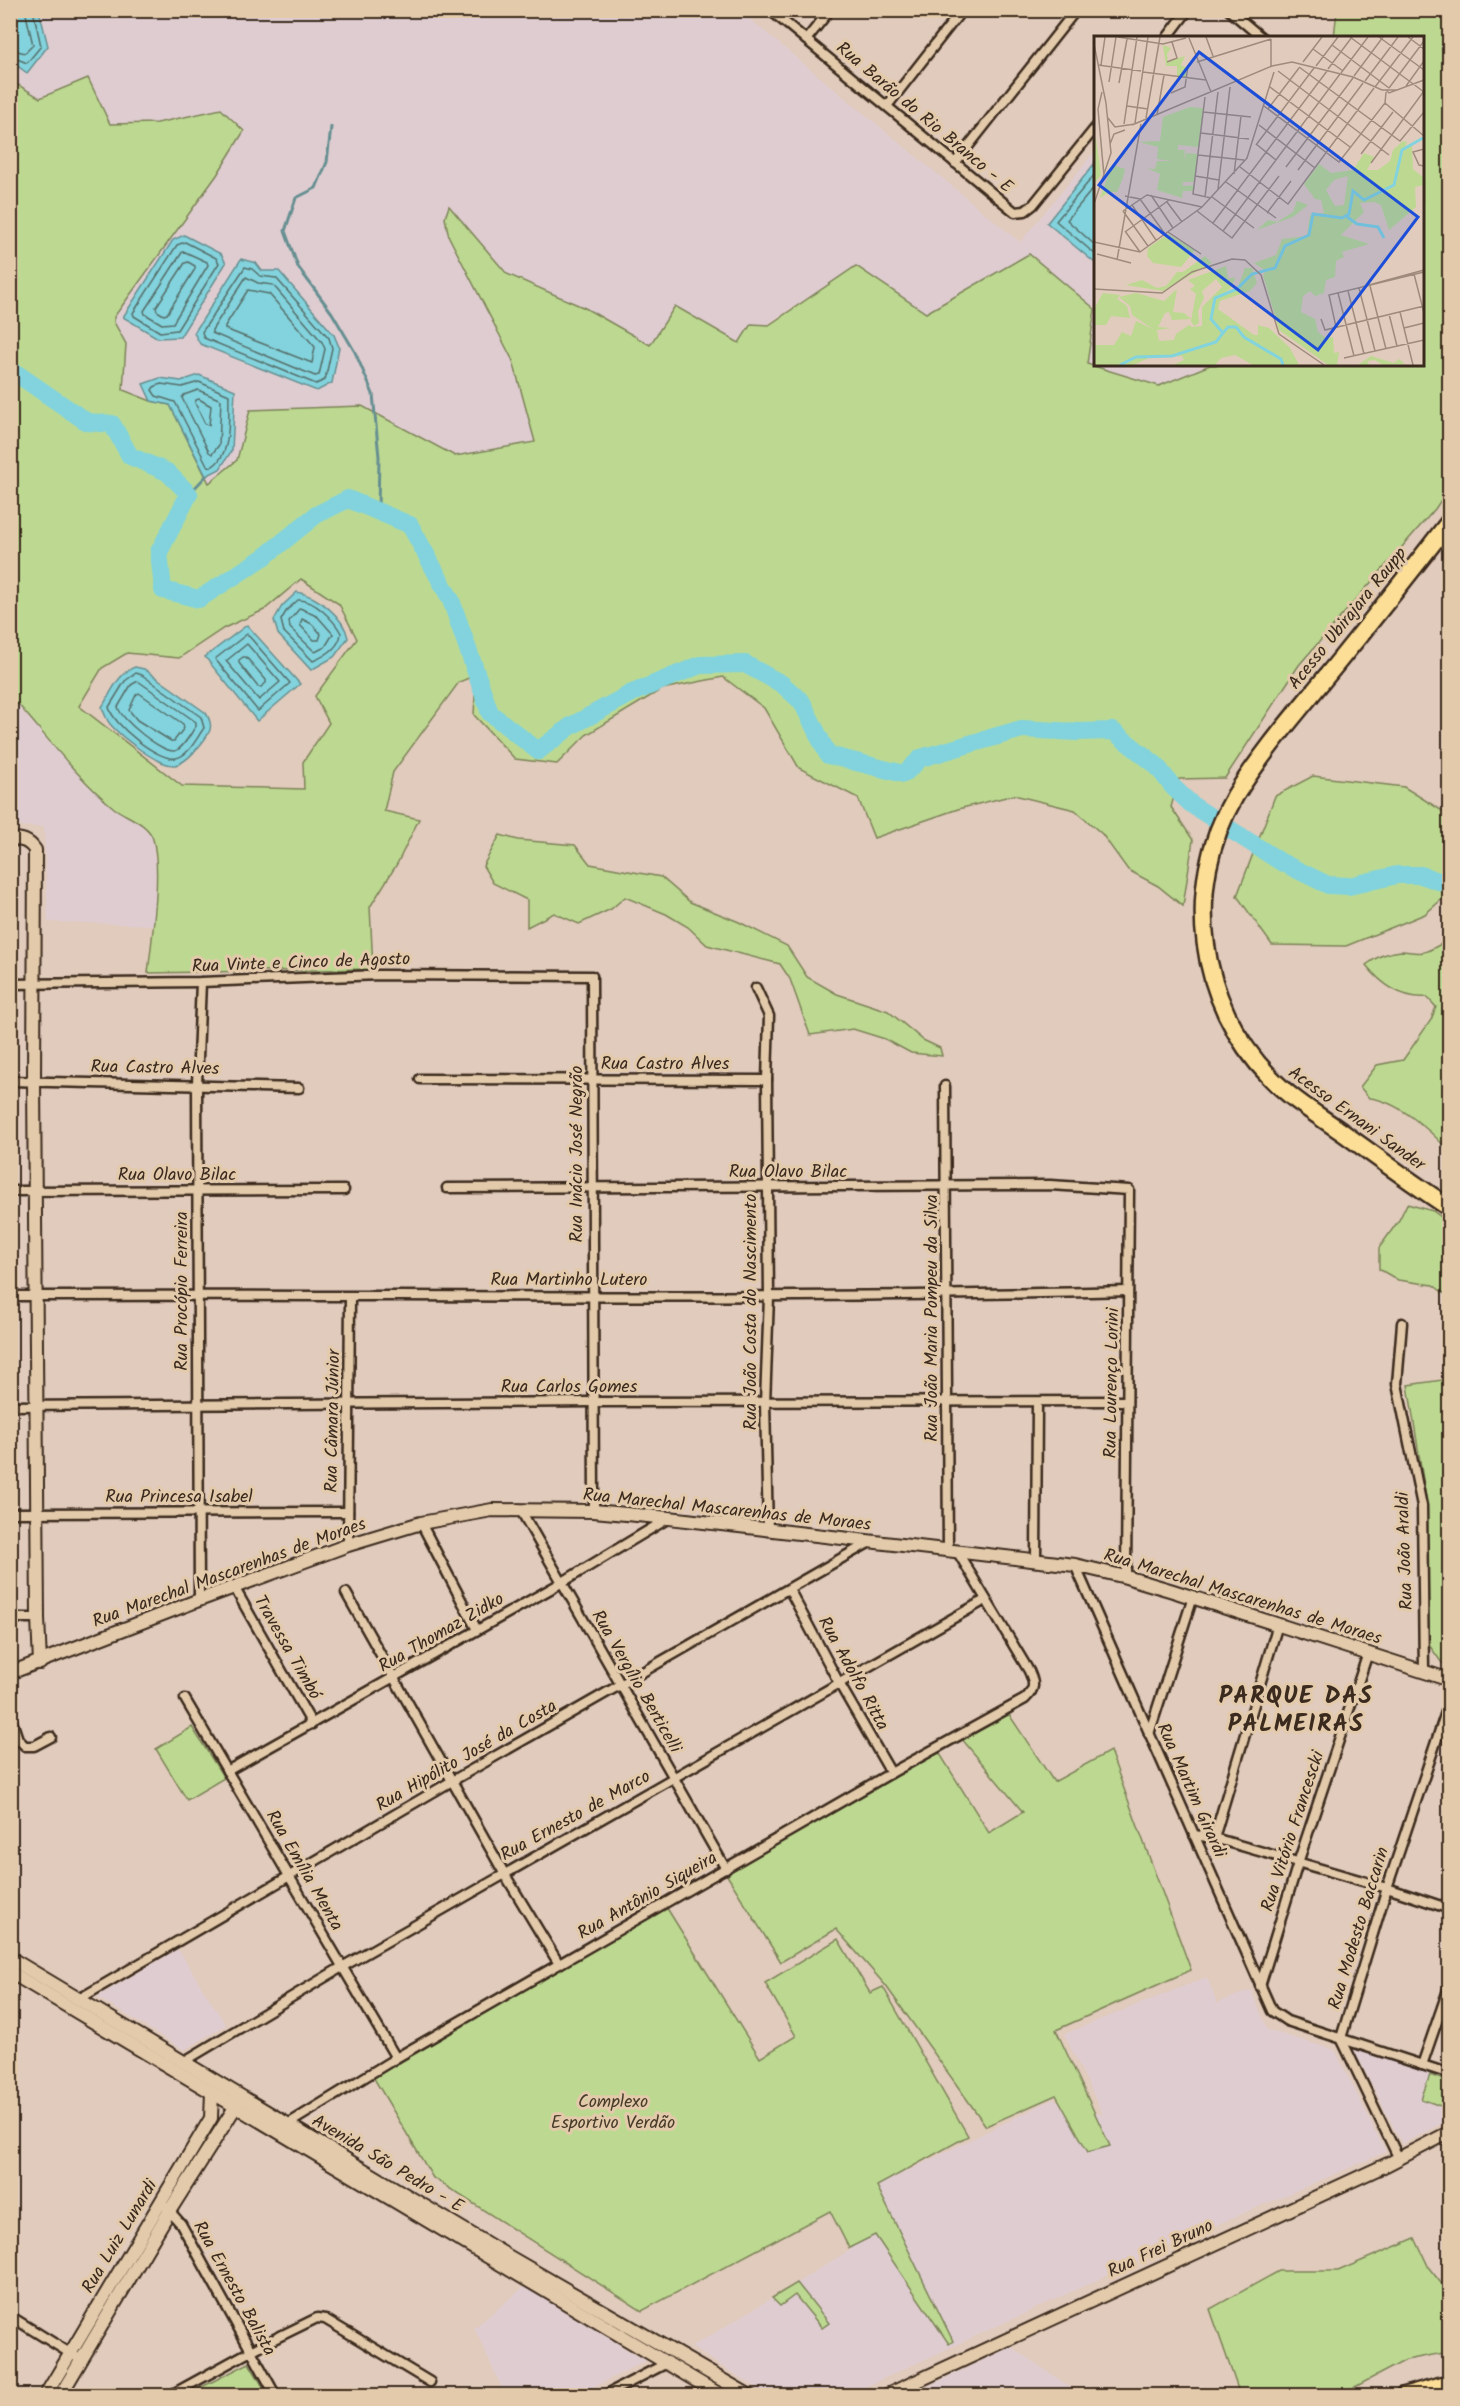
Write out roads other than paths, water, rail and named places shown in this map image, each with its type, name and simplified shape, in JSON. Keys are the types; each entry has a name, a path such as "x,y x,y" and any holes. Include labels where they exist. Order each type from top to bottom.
{"highway":[{"name":"Acesso Ubirajara Raupp","path":"1206,954 1204,928 1206,891 1216,840 1234,798 1273,739 1392,595 1449,521"},
{"name":"Acesso Ernani Sander","path":"1206,954 1216,990 1229,1022 1252,1056 1272,1079 1294,1098 1449,1208"},
{"path":"1402,2396 1449,2383"}],"street":[{"name":"Rua Barão do Rio Branco - E","path":"770,10 1015,212 1025,211 1033,205 1094,127"},
{"path":"806,40 830,10"},
{"path":"888,106 962,10"},
{"path":"955,163 1076,10"},
{"path":"1168,36 1188,10"},
{"path":"1229,10 1260,36"},
{"path":"10,839 24,840 35,850 34,1191 40,1663"},
{"name":"Rua Vinte e Cinco de Agosto","path":"10,984 201,982 379,975 592,976"},
{"name":"Rua Inácio José Negrão","path":"592,976 594,1511"},
{"name":"Rua Procópio Ferreira","path":"199,1600 197,1084 201,982"},
{"name":"Rua João Costa do Nascimento","path":"756,988 769,1016 767,1080 769,1297 765,1403 768,1531"},
{"name":"Rua Castro Alves","path":"420,1079 767,1080"},
{"name":"Rua Castro Alves","path":"10,1081 299,1088"},
{"name":"Rua João Maria Pompeu da Silva","path":"945,1086 946,1295 953,1550"},
{"name":"Rua Olavo Bilac","path":"447,1188 1050,1185 1129,1190"},
{"name":"Rua Olavo Bilac","path":"10,1191 344,1190"},
{"name":"Rua Lourenço Lorini","path":"1126,1576 1129,1190"},
{"name":"Rua Martinho Lutero","path":"10,1296 769,1297 1128,1292"},
{"name":"Rua Câmara Júnior","path":"348,1545 350,1297"},
{"name":"Rua João Araldi","path":"1402,1323 1397,1384 1422,1506 1424,1671"},
{"name":"Rua Carlos Gomes","path":"10,1406 1127,1401"},
{"path":"1036,1562 1037,1402"},
{"name":"Rua Marechal Mascarenhas de Moraes","path":"10,1673 348,1545 421,1523 492,1510 520,1509 594,1511 669,1518 1075,1565 1126,1576 1449,1680"},
{"name":"Rua Vergílio Berticelli","path":"520,1509 726,1869"},
{"name":"Rua Princesa Isabel","path":"10,1513 348,1512"},
{"name":"Rua Thomaz Zidko","path":"227,1771 561,1582 669,1518"},
{"path":"421,1523 477,1630"},
{"name":"Rua Hipólito José da Costa","path":"79,1999 452,1781 871,1542"},
{"path":"953,1550 985,1600"},
{"name":"Rua Martim Girardi","path":"1075,1565 1272,2011 1287,2021 1341,2038"},
{"name":"Travessa Timbó","path":"234,1587 312,1724"},
{"name":"Rua Adolfo Ritta","path":"789,1589 839,1683 891,1773"},
{"path":"346,1593 504,1873 560,1964"},
{"path":"1149,1734 1193,1598"},
{"name":"Rua Ernesto de Marco","path":"183,2062 504,1873 674,1779 985,1600"},
{"name":"Rua Antônio Siqueira","path":"288,2124 396,2058 891,1773 1025,1699 1033,1691 1034,1682 985,1600"},
{"path":"10,1618 38,1618"},
{"path":"1214,1838 1278,1624"},
{"name":"Rua Vitório Francescki","path":"1260,1986 1368,1653"},
{"name":"Rua Emília Menta","path":"185,1699 396,2058"},
{"name":"Rua Modesto Baccarin","path":"1399,2159 1341,2038 1387,1888 1449,1700"},
{"path":"10,1715 18,1738 26,1746 34,1746 51,1737"},
{"path":"1194,1835 1214,1838 1387,1888 1449,1909"},
{"name":"Avenida São Pedro - E","path":"10,1958 506,2255 750,2396"},
{"name":"Avenida São Pedro - E","path":"10,1972 723,2396"},
{"path":"1422,2065 1449,1984"},
{"path":"1341,2038 1449,2074"},
{"name":"Rua Luiz Lunardi","path":"45,2396 75,2357 165,2206 212,2118 212,2092"},
{"name":"Rua Luiz Lunardi","path":"165,2206 236,2106"},
{"name":"Rua Frei Bruno","path":"885,2396 1399,2159 1449,2132"},
{"name":"Rua Ernesto Balista","path":"165,2206 181,2224 276,2396"},
{"path":"10,2316 75,2357"},
{"path":"169,2396 251,2350 317,2318 325,2319 430,2382"},
{"name":"Rua Luiz Lunardi","path":"60,2396 75,2357"},
{"path":"603,2396 669,2362"}],"water":[{"path":"11,12 40,14 48,46 27,73 11,61"},
{"path":"1094,164 1094,262 1047,223"},
{"path":"184,235 221,254 226,263 180,337 158,338 123,317 173,240"},
{"path":"241,259 256,263 262,271 279,271 334,335 339,347 332,383 317,391 200,344 194,333"},
{"path":"199,375 235,390 232,450 220,469 206,476 170,405 151,401 143,384 160,378 181,381"},
{"path":"297,592 313,598 336,615 346,630 348,638 334,657 311,670 278,634 274,620 282,606"},
{"path":"247,625 300,684 257,721 205,657"},
{"path":"135,667 144,669 206,713 210,721 208,734 195,751 179,764 168,764 140,750 122,736 105,716 102,707 112,690 124,674"}],"waterway":[{"path":"331,127 327,162 316,188 296,198 285,231 298,267 332,313 355,352 373,394 379,457 378,511"},
{"path":"10,369 87,422 112,424 130,456 167,472 189,494 159,552 163,590 199,599 264,557 316,515 348,499 410,525 451,600 490,713 538,751 571,726 632,693 700,665 745,664 782,684 802,702 828,755 904,774 921,758 1022,729 1076,732 1113,731 1156,765 1173,787 1192,805 1281,862 1328,885 1349,886 1397,875 1421,875 1450,885"},
{"path":"189,494 206,476"}],"district":[{"name":"PARQUE DAS PALMEIRAS","path":"1296,1709"}],"park label":[{"name":"Complexo Esportivo Verdão","path":"613,2111"}]}
